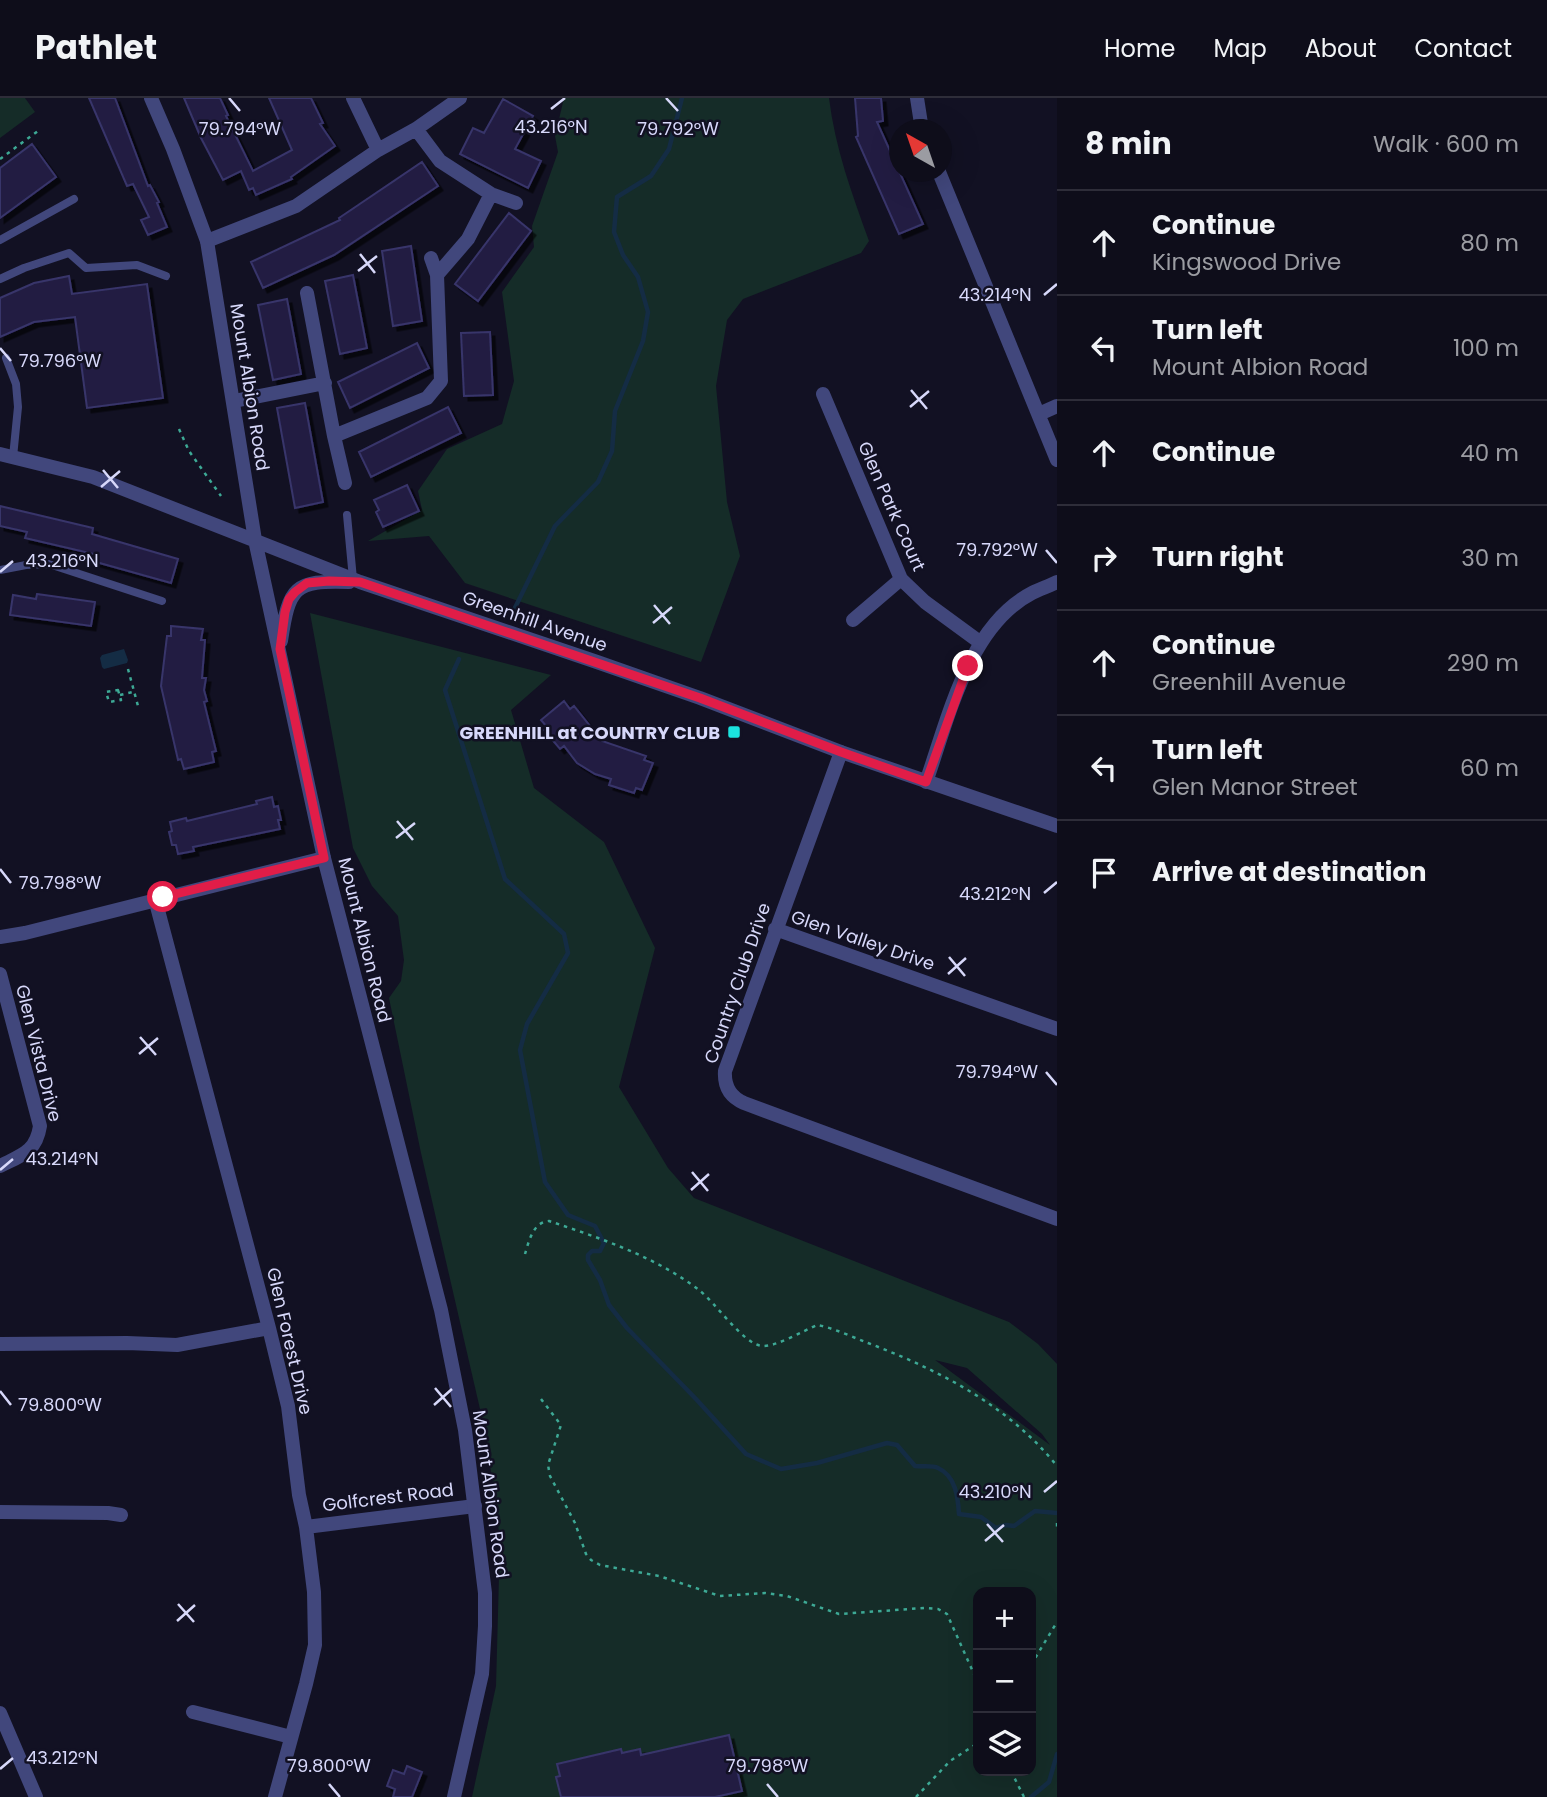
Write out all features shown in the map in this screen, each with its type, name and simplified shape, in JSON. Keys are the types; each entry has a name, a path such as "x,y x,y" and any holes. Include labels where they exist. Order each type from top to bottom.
{"street":[{"name":"Mount Albion Road","path":"151,98 207,241 255,540 324,858 441,1310 465,1430 485,1593 484,1650 482,1674 454,1797"},
{"path":"353,98 378,150"},
{"path":"207,241 296,206 460,98"},
{"path":"917,98 920,119"},
{"path":"416,129 440,161 491,194 516,203"},
{"path":"943,182 1057,460"},
{"path":"437,275 468,239 491,194"},
{"path":"334,436 427,398 441,381 437,275 431,258"},
{"path":"307,293 345,483"},
{"path":"234,401 325,383"},
{"name":"Glen Park Court","path":"823,394 901,579 925,602 981,643"},
{"path":"1039,414 1057,406"},
{"name":"Greenhill Avenue","path":"7,455 75,471 357,581 700,698 841,752 1057,826"},
{"path":"853,620 901,579"},
{"path":"280,649 285,612 289,599 295,592 307,583 357,581"},
{"path":"926,782 968,666 981,643 1009,609 1031,593 1057,582"},
{"name":"Country Club Drive","path":"841,752 725,1071 727,1088 736,1100 1057,1219"},
{"path":"0,937 324,858"},
{"name":"Glen Forest Drive","path":"155,900 288,1406 299,1495 306,1527 314,1592 315,1645 275,1797"},
{"name":"Glen Valley Drive","path":"775,929 1057,1029"},
{"name":"Glen Vista Drive","path":"0,974 40,1126 38,1141 26,1154 0,1166"},
{"path":"0,1344 177,1345 269,1328"},
{"name":"Golfcrest Road","path":"306,1527 475,1506"},
{"path":"0,1512 121,1515"},
{"path":"193,1712 291,1737"},
{"path":"0,1713 36,1797"}],"lane":[{"path":"0,240 74,199"},
{"path":"0,279 69,253 86,268 136,265 166,276"},
{"path":"6,358 16,384 18,407 7,455"},
{"path":"347,515 357,581"},
{"path":"0,570 49,564 162,601"}],"path":[{"path":"0,159 38,131"},
{"path":"179,429 190,452 221,496"},
{"path":"128,669 138,706"},
{"path":"118,690 120,695 121,700 109,702 106,692 118,690"},
{"path":"120,695 134,692"},
{"path":"525,1254 538,1225 549,1221 665,1268 700,1291 726,1315 735,1328 760,1346 772,1345 817,1325 895,1353 928,1367 1001,1412 1030,1436 1057,1466"},
{"path":"541,1399 561,1426 548,1465 550,1476 591,1560 610,1567 659,1576 709,1594 740,1596 765,1593 787,1596 839,1614 885,1609 938,1609 947,1614 973,1672"},
{"path":"1057,1523 1057,1529"},
{"path":"1036,1657 1057,1622"},
{"path":"916,1797 950,1761 973,1747"},
{"path":"1013,1776 1024,1797"}],"green space":[{"path":"0,98 25,98 35,112 0,138"},
{"path":"564,98 829,98 840,153 869,241 861,253 743,299 727,320 716,386 727,502 740,556 701,662 465,583 429,536 368,541 422,510 418,491 447,449 502,424 514,381 502,292 534,247 532,226 558,152 555,136"},
{"path":"310,613 551,675 511,710 534,788 604,842 655,948 619,1087 668,1168 694,1198 1009,1322 1038,1344 1057,1364 1057,1797 472,1797 496,1686 500,1540 486,1435 421,1153 389,998 401,981 404,960 398,916 372,886 353,848","holes":["935,1360 967,1368 1042,1434 1050,1445"]}],"water":[{"path":"124,649 127,663 104,669 102,667 102,655"}],"building":[{"path":"89,98 115,98 148,186 150,185 159,202 157,203 167,227 148,235 141,220 149,217 133,184 127,186"},
{"path":"184,98 220,98 253,171 292,150 269,98 311,98 323,123 320,124 335,146 291,177 292,179 256,195 253,188 249,190 241,171 223,180"},
{"path":"855,98 881,98 883,121 877,122 889,149 889,182 904,182 923,224 899,234 856,137"},
{"path":"503,99 533,116 515,149 541,161 528,188 460,154 473,128 484,133"},
{"path":"32,144 56,177 0,218 0,168"},
{"path":"422,162 438,186 334,255 263,288 251,262 340,220 339,218"},
{"path":"509,213 531,231 478,301 455,284"},
{"path":"411,246 422,321 393,326 382,251"},
{"path":"353,275 367,348 340,354 325,281"},
{"path":"69,276 72,294 147,284 163,398 87,408 75,317 34,322 0,337 0,298 34,283"},
{"path":"287,299 301,374 273,380 258,305"},
{"path":"490,332 493,395 464,396 461,333"},
{"path":"417,343 429,368 350,408 338,382"},
{"path":"305,403 323,502 295,508 277,408"},
{"path":"448,407 461,433 371,477 359,452"},
{"path":"407,485 419,511 383,527 374,500"},
{"path":"0,506 93,528 92,534 178,559 171,583 96,562 98,555 25,538 27,532 0,526"},
{"path":"37,594 95,602 91,626 10,615 13,595 36,599"},
{"path":"171,626 203,629 201,640 205,640 202,678 206,678 204,690 207,701 204,702 216,751 212,752 214,762 184,769 181,759 178,760 161,686 167,636 171,636"},
{"path":"564,701 570,709 574,706 602,741 646,756 644,760 653,763 642,790 636,788 634,793 609,785 611,779 595,774 577,763 564,746 560,749 544,730 547,727 541,720"},
{"path":"272,797 274,807 278,806 280,829 193,847 194,851 178,854 176,845 172,845 170,822 186,818 187,821 257,804 256,801"},
{"path":"729,1735 742,1791 715,1797 561,1797 556,1777 560,1776 557,1764 621,1749 622,1753 640,1749 641,1755"},
{"path":"407,1766 422,1772 412,1797 393,1797 395,1789 387,1786 393,1770 404,1774"}],"waterway":[{"path":"510,618 555,526 598,482 612,451 615,411 643,341 648,312 638,277 623,255 614,232 617,197 651,176 669,149 682,98"},
{"path":"459,659 445,690 505,879 564,934 568,953 527,1024 520,1050 545,1182 568,1215 595,1226 604,1243 600,1251 592,1251 588,1255 588,1260 600,1280 609,1305 627,1328 746,1454 781,1469 817,1463 887,1443 897,1445 915,1466 938,1468 949,1476 955,1488 959,1514 981,1517 996,1528 1014,1526 1035,1511 1057,1513"},
{"path":"1031,1797 1049,1782 1057,1754"}],"place":[{"name":"GREENHILL at COUNTRY CLUB","path":"734,732"}],"route":[{"path":"163,897 324,858 280,649 289,599 307,583 360,582 700,698 926,782 968,666"}]}
